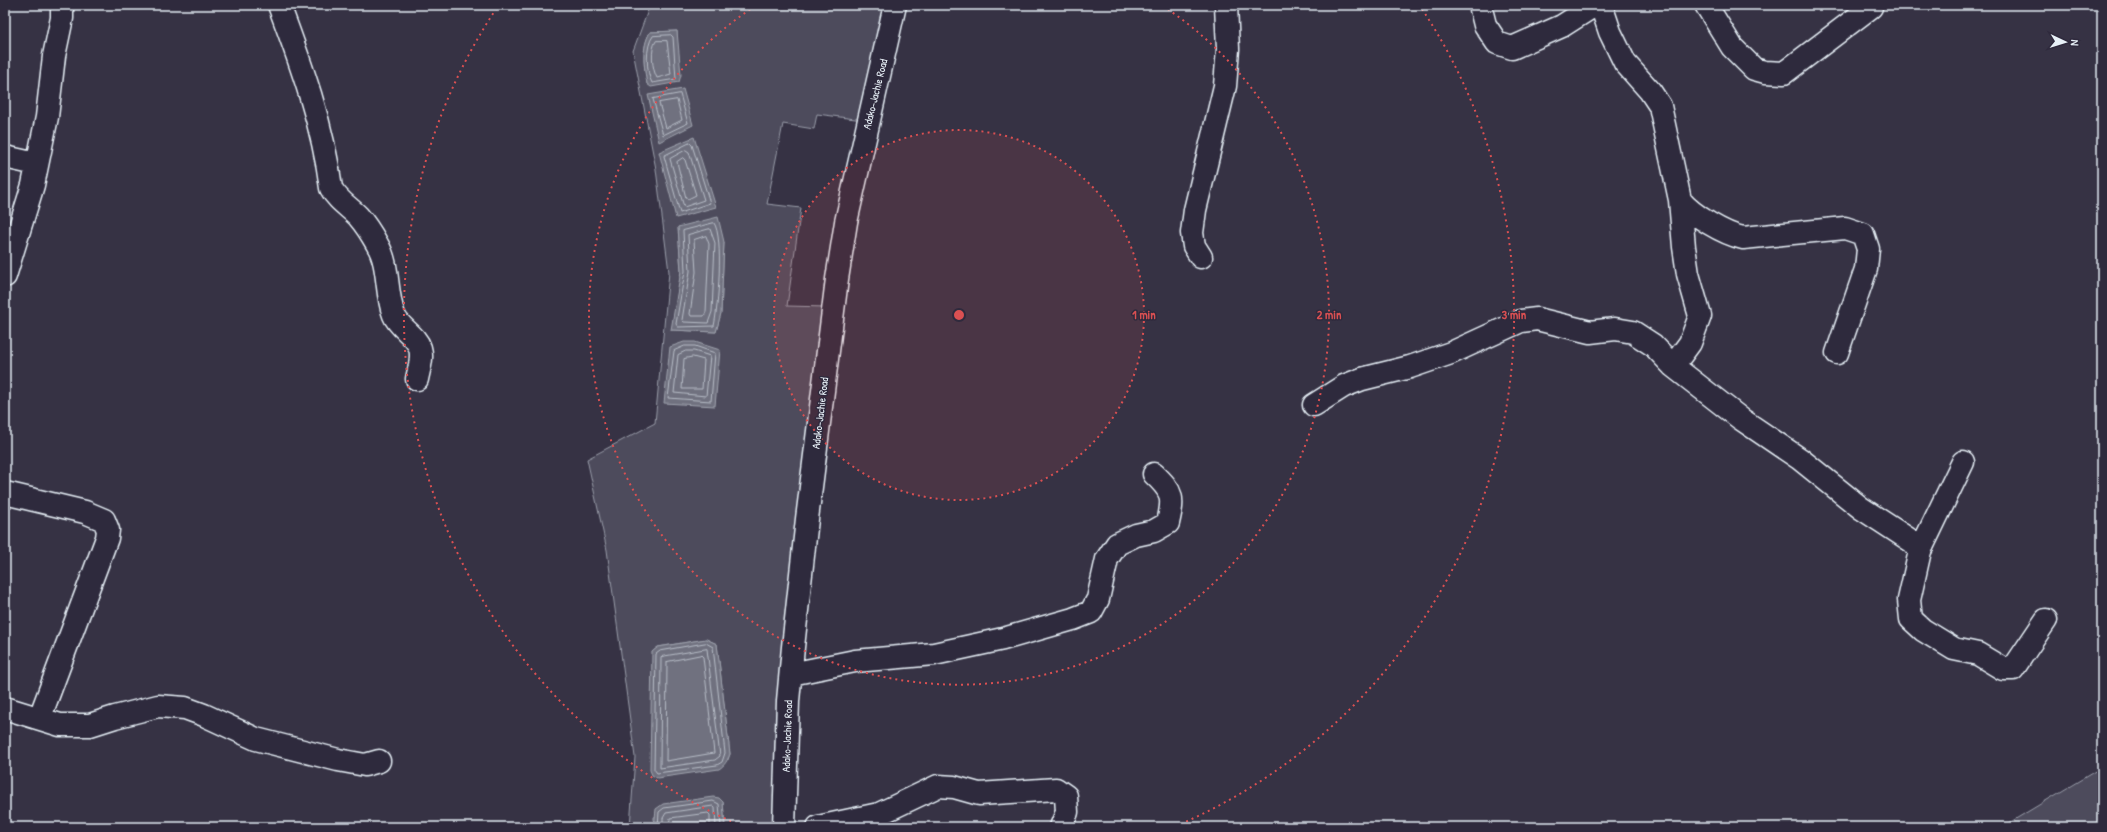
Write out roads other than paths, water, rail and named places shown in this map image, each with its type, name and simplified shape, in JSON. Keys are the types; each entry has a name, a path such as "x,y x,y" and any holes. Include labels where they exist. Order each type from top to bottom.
{"street":[{"path":"5,276 33,185 36,164 47,118 54,56 62,18 62,5"},
{"path":"279,5 306,82 322,139 331,188 334,194 359,217 378,245 384,259 389,300 395,317 406,332 417,342 420,348 421,356 417,378"},
{"name":"Adako-Jachie Road","path":"784,827 791,674 807,519 846,222 895,5"},
{"path":"1201,257 1194,246 1192,233 1195,210 1225,86 1228,49 1226,5"},
{"path":"1480,5 1485,26 1497,44 1512,48 1562,26 1595,5"},
{"path":"1601,5 1610,32 1625,64 1650,91 1660,106 1680,200 1688,274 1700,316 1690,343 1673,366"},
{"path":"1706,5 1732,47 1754,69 1765,72 1784,73 1871,7"},
{"path":"5,157 36,164"},
{"path":"1680,200 1687,209 1733,236 1743,238 1845,228 1863,234 1868,249 1866,269 1837,353"},
{"path":"1314,405 1344,386 1362,379 1410,367 1451,353 1500,329 1526,320 1537,319 1590,332 1615,329 1633,332 1653,345 1673,366 1741,419 1800,459 1861,508 1913,542 1920,551"},
{"path":"1963,462 1920,551 1909,600 1911,619 1923,630 1954,649 1978,654 2003,669 2013,669 2046,620"},
{"path":"791,674 855,661 920,656 971,646 1073,619 1091,612 1098,600 1107,559 1117,544 1168,523 1173,502 1167,486 1154,474"},
{"path":"5,493 86,512 104,520 108,530 107,538 40,717"},
{"path":"5,708 60,724 90,725 158,706 185,708 256,739 338,760 365,765 379,761"},
{"path":"818,827 879,814 938,786 954,787 979,794 1056,789 1066,796 1067,812 1061,827"}],"water":[{"path":"677,31 681,75 679,82 651,87 647,84 645,70 644,51 647,38 650,32"},
{"path":"683,89 693,125 659,142 648,95"},
{"path":"694,137 716,207 676,218 659,152"},
{"path":"718,217 724,242 721,313 716,332 671,330 681,271 678,227"},
{"path":"684,342 695,342 720,350 715,406 664,403 670,347"},
{"path":"706,639 717,644 730,754 726,763 719,769 657,778 652,775 650,770 652,652 658,647"},
{"path":"713,797 719,798 723,802 725,827 654,827 656,809 663,804"}]}
